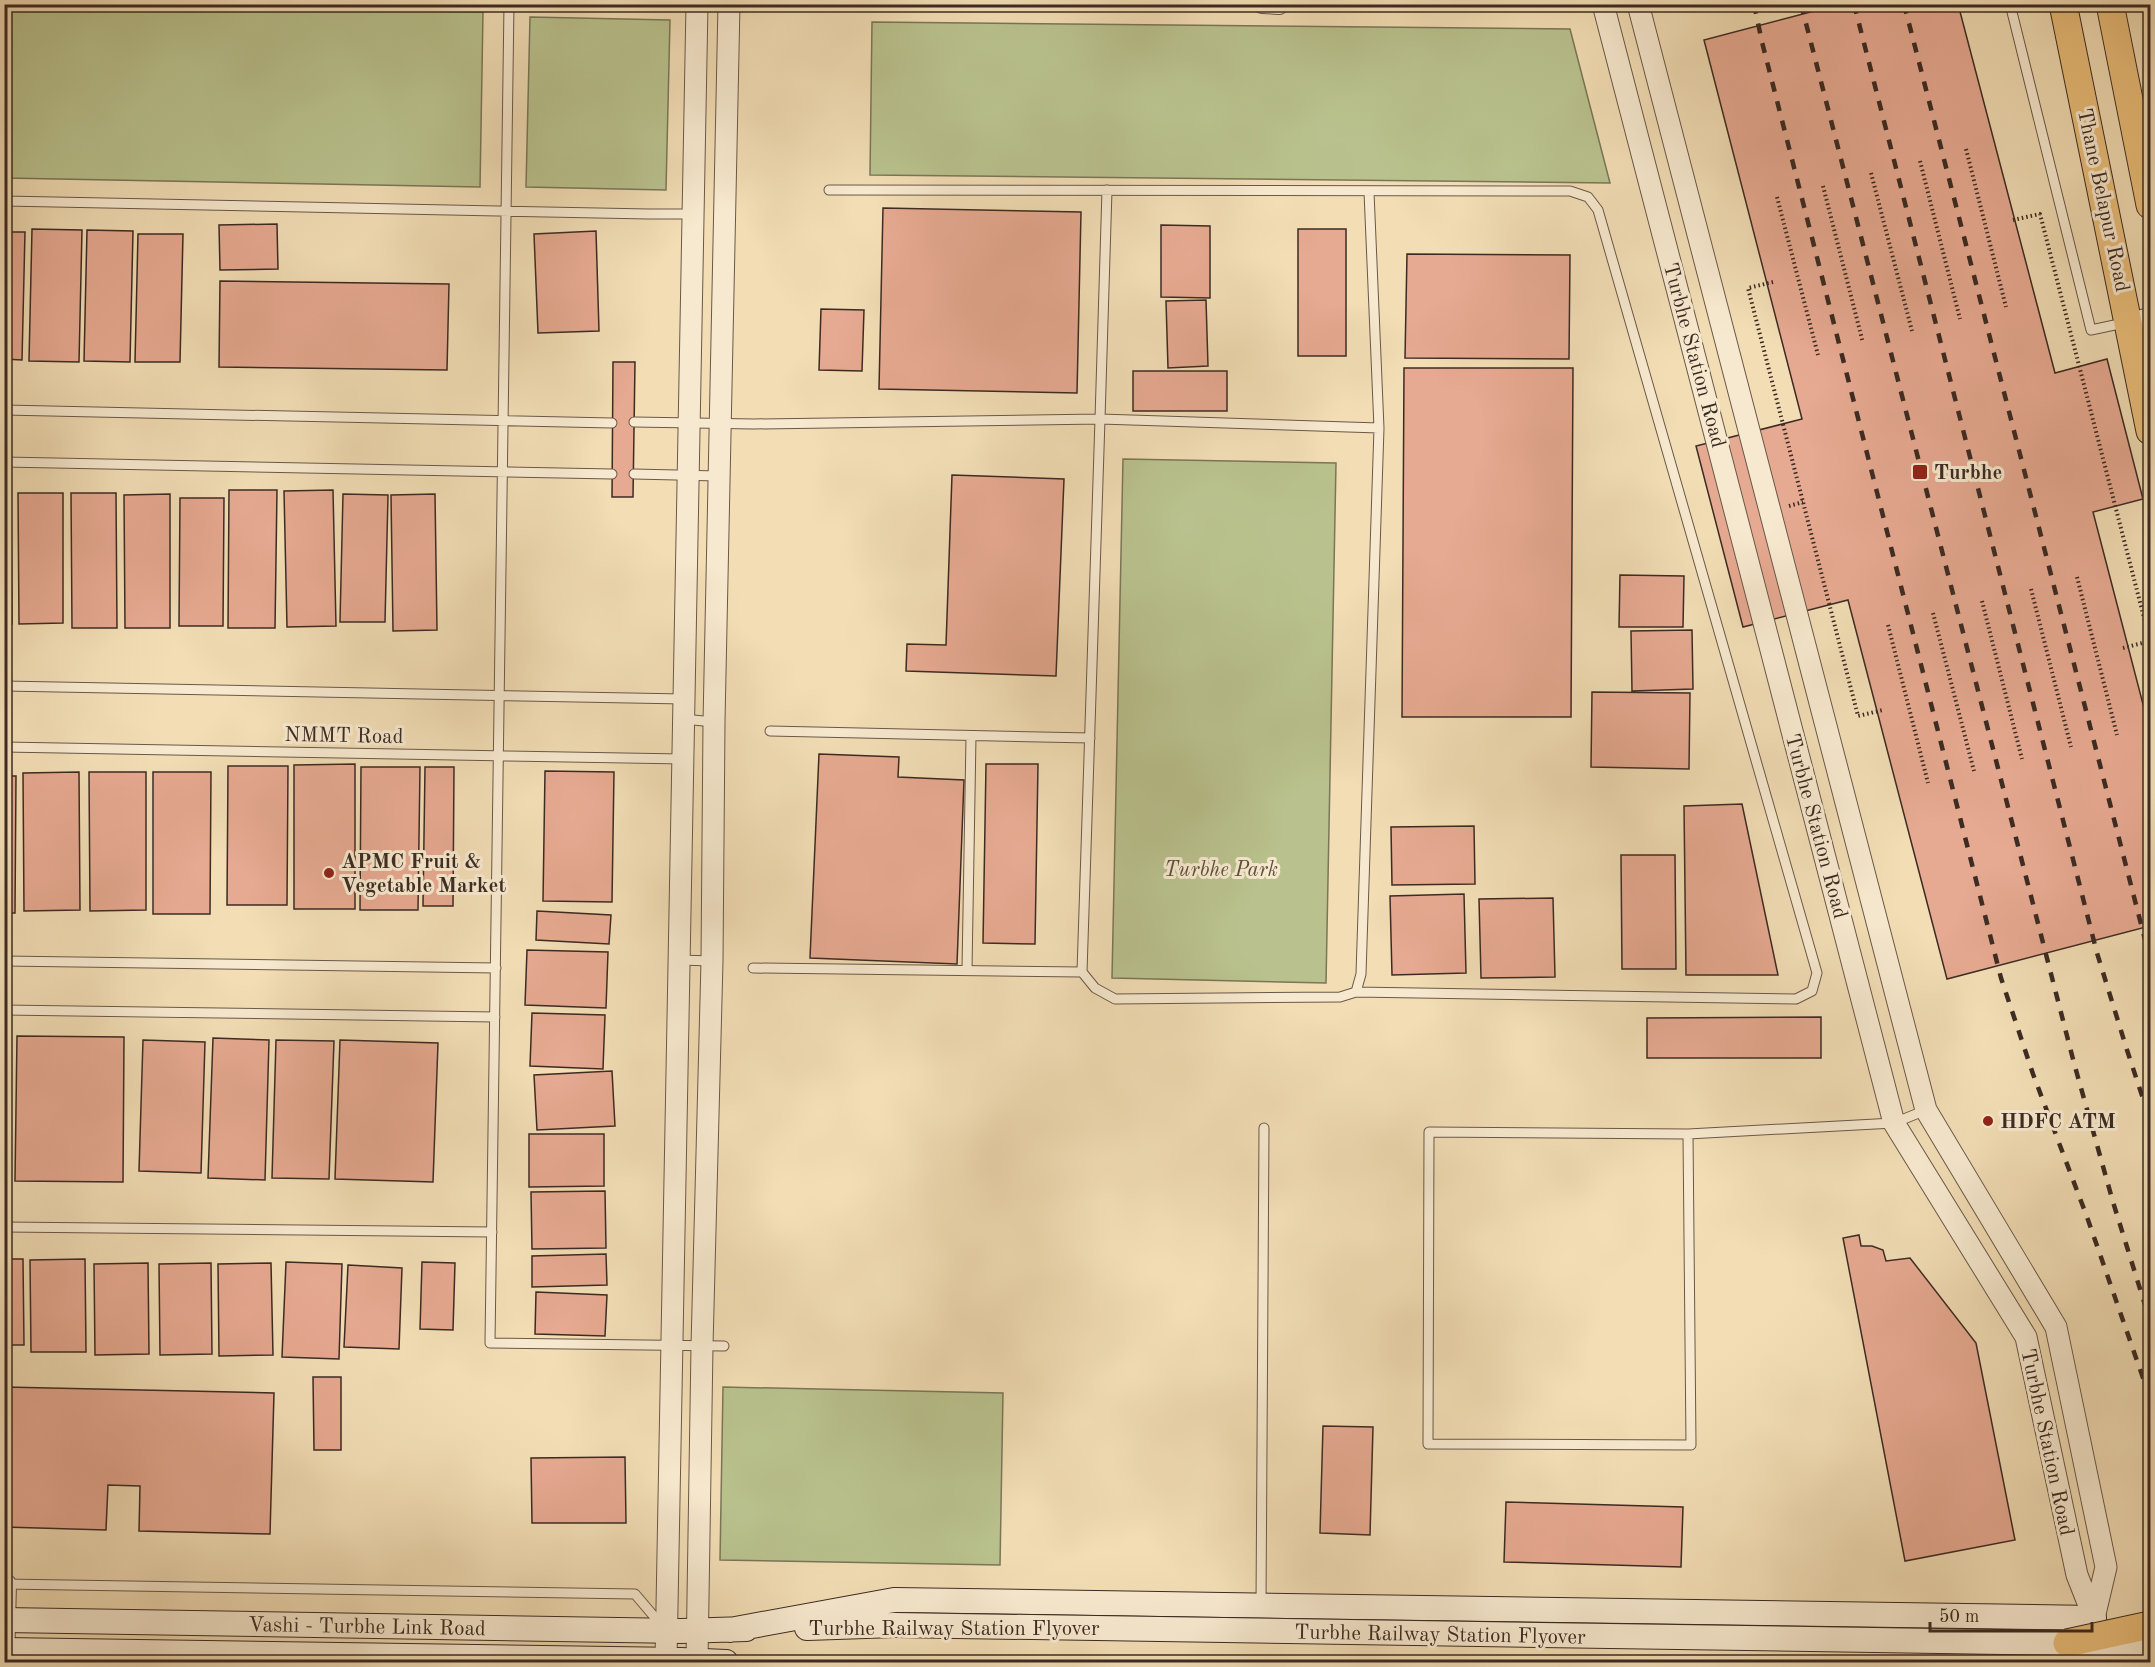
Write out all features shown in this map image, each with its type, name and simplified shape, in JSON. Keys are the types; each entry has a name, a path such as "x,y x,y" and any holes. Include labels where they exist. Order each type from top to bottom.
{"main road":[{"name":"Thane Belapur Road","path":"2063,4 2140,320 2151,431"},
{"path":"2110,4 2151,205"},
{"path":"730,1630 894,1600 2094,1618"},
{"name":"Vashi - Turbhe Link Road","path":"5,1620 666,1631 730,1630"},
{"path":"2067,1643 2151,1625"},
{"name":"Turbhe Railway Station Flyover","path":"730,1630 895,1626 2067,1643 2151,1650"},
{"name":"Vashi - Turbhe Link Road","path":"5,1654 726,1662"}],"street":[{"path":"666,1660 697,4"},
{"path":"697,1661 729,4"},
{"path":"1262,4 1280,5"},
{"name":"Turbhe Station Road","path":"1603,4 1894,1122 2026,1336 2077,1575 2094,1618"},
{"name":"Turbhe Station Road","path":"1638,4 1926,1110 2056,1327 2106,1568 2094,1618 2095,1662"},
{"path":"1646,170 1679,160"},
{"path":"1737,519 1770,510"},
{"path":"1826,859 1857,850"},
{"path":"5,1654 6,1584"}],"lane":[{"path":"509,4 490,1343 724,1346"},
{"path":"2010,4 2091,330 2140,320"},
{"path":"829,190 1107,190 1369,192 1570,191 1588,197 1598,210 1818,973 1812,991 1796,999 1356,992 1340,997 1115,999 1095,988 1082,972 1107,190"},
{"path":"1356,992 1361,974 1379,428 1369,192"},
{"path":"4,201 693,213"},
{"path":"4,410 612,423"},
{"path":"634,423 1100,419 1379,428"},
{"path":"4,462 612,474"},
{"path":"634,474 719,476"},
{"path":"4,686 499,696 684,709 714,722"},
{"path":"770,731 1090,738"},
{"path":"967,970 971,736"},
{"name":"NMMT Road","path":"4,747 683,759"},
{"path":"679,960 712,961"},
{"path":"4,961 496,968"},
{"path":"753,968 1082,972"},
{"path":"4,1010 495,1017"},
{"path":"1688,1134 1691,1445 1428,1444 1429,1132 1688,1134 1894,1122 1926,1110"},
{"path":"1261,1605 1263,1128"},
{"path":"4,1227 492,1232"},
{"path":"6,1584 635,1594 666,1631"}],"path":[{"path":"1966,149 2006,307"},
{"path":"1920,161 1960,319"},
{"path":"1871,173 1912,331"},
{"path":"1823,186 1863,343"},
{"path":"1777,197 1818,355"},
{"path":"2013,220 2040,214 2150,641 2123,648"},
{"path":"1773,282 1748,288 1756,322 1858,716 1883,710"},
{"path":"2077,577 2117,735"},
{"path":"2031,589 2071,747"},
{"path":"1982,601 2022,759"},
{"path":"1933,613 1974,771"},
{"path":"1888,625 1928,783"}],"green space":[{"path":"5,4 483,12 480,187 5,178"},
{"path":"530,17 670,20 666,190 526,187"},
{"path":"872,22 1570,29 1610,183 870,175"},
{"name":"Turbhe Park","path":"1123,459 1336,463 1326,983 1112,978"},
{"path":"723,1387 1003,1393 1000,1565 720,1560"}],"building":[{"name":"Turbhe","path":"1841,4 1958,4 2055,373 2107,359 2143,499 2093,512 2150,731 2150,926 1947,979 1848,600 1743,627 1696,446 1802,419 1704,40"},
{"path":"883,208 1081,212 1077,393 879,389"},
{"path":"277,224 278,269 220,270 219,225"},
{"path":"1161,225 1210,226 1210,298 1161,297"},
{"path":"32,229 82,230 79,362 29,361"},
{"path":"1298,229 1346,229 1346,356 1298,356"},
{"path":"87,230 133,231 130,362 84,361"},
{"path":"596,231 599,331 538,333 534,234"},
{"path":"4,232 25,232 22,360 4,359"},
{"path":"138,234 183,234 180,362 135,362"},
{"path":"1407,254 1570,255 1569,359 1405,358"},
{"path":"220,281 449,284 447,370 219,367"},
{"path":"1206,300 1208,366 1168,368 1166,301"},
{"path":"821,309 864,310 862,371 819,370"},
{"path":"613,362 635,362 633,497 612,497"},
{"path":"1404,368 1573,368 1571,717 1402,717"},
{"path":"1133,371 1227,371 1227,411 1133,411"},
{"path":"952,475 1064,479 1056,676 906,671 907,644 946,645"},
{"path":"229,490 277,490 275,628 228,628"},
{"path":"333,490 336,626 287,627 284,491"},
{"path":"4,492 11,492 12,624 4,624"},
{"path":"18,493 63,493 63,623 19,624"},
{"path":"71,493 116,493 117,628 72,628"},
{"path":"170,494 170,628 125,628 124,495"},
{"path":"343,494 388,495 385,622 340,622"},
{"path":"435,494 437,630 393,631 391,495"},
{"path":"180,498 224,498 223,626 179,626"},
{"path":"1620,575 1684,576 1683,627 1619,627"},
{"path":"1692,630 1693,689 1632,691 1631,631"},
{"path":"1592,692 1690,693 1689,769 1591,767"},
{"path":"819,754 899,757 898,777 964,780 957,964 810,958"},
{"path":"355,764 355,909 294,909 294,765"},
{"path":"986,764 1038,764 1035,944 983,943"},
{"path":"228,766 288,766 287,905 227,905"},
{"path":"361,767 420,767 418,910 360,910"},
{"path":"425,767 454,767 453,906 423,906"},
{"path":"545,771 614,772 612,902 543,901"},
{"path":"79,772 80,910 24,911 23,773"},
{"path":"89,772 146,772 146,910 90,911"},
{"path":"153,772 211,772 210,914 153,914"},
{"path":"4,776 16,776 15,913 4,913"},
{"path":"1742,804 1778,975 1686,975 1684,806"},
{"path":"1474,826 1475,884 1392,885 1391,827"},
{"path":"1621,855 1675,855 1676,969 1622,969"},
{"path":"1464,894 1466,973 1392,975 1390,896"},
{"path":"1553,898 1555,977 1481,978 1479,899"},
{"path":"537,911 611,915 609,944 536,940"},
{"path":"527,950 608,952 606,1008 525,1005"},
{"path":"532,1013 605,1015 603,1069 530,1066"},
{"path":"1821,1017 1821,1058 1647,1058 1647,1018"},
{"path":"4,1032 11,1032 11,1177 4,1177"},
{"path":"17,1036 124,1037 123,1182 15,1181"},
{"path":"213,1038 269,1040 265,1180 208,1178"},
{"path":"143,1040 205,1042 201,1173 139,1171"},
{"path":"276,1040 334,1041 329,1179 272,1178"},
{"path":"340,1040 438,1043 433,1182 335,1179"},
{"path":"612,1071 615,1126 537,1130 534,1075"},
{"path":"529,1134 604,1134 604,1186 529,1187"},
{"path":"605,1191 606,1248 532,1249 531,1192"},
{"path":"1859,1235 1861,1246 1872,1246 1883,1250 1886,1261 1910,1258 1976,1343 2015,1540 1905,1561 1843,1238"},
{"path":"606,1254 607,1285 532,1287 532,1256"},
{"path":"4,1259 23,1259 24,1345 4,1345"},
{"path":"85,1259 86,1352 31,1352 30,1260"},
{"path":"286,1262 342,1264 339,1359 282,1357"},
{"path":"422,1262 455,1263 453,1330 420,1329"},
{"path":"148,1263 149,1354 95,1355 94,1264"},
{"path":"211,1263 212,1354 160,1355 159,1264"},
{"path":"271,1263 273,1355 219,1356 218,1264"},
{"path":"348,1265 402,1268 399,1349 344,1347"},
{"path":"536,1292 607,1295 605,1336 535,1334"},
{"path":"313,1377 341,1377 341,1450 314,1450"},
{"path":"4,1387 274,1393 270,1534 139,1531 140,1486 108,1485 106,1530 4,1527"},
{"path":"1323,1426 1373,1427 1370,1535 1320,1533"},
{"path":"625,1457 626,1523 532,1523 531,1458"},
{"path":"1506,1502 1683,1507 1681,1567 1504,1562"}],"railway":[{"path":"1754,4 2001,978 2033,1074 2087,1217 2150,1398"},
{"path":"1801,4 2074,1063 2113,1202 2150,1321"},
{"path":"1854,4 2097,953 2150,1120"},
{"path":"1904,4 2150,959"}],"place":[{"name":"Turbhe","path":"1920,472"},
{"name":"APMC Fruit & Vegetable Market","path":"329,873"},
{"name":"HDFC ATM","path":"1988,1121"}]}
